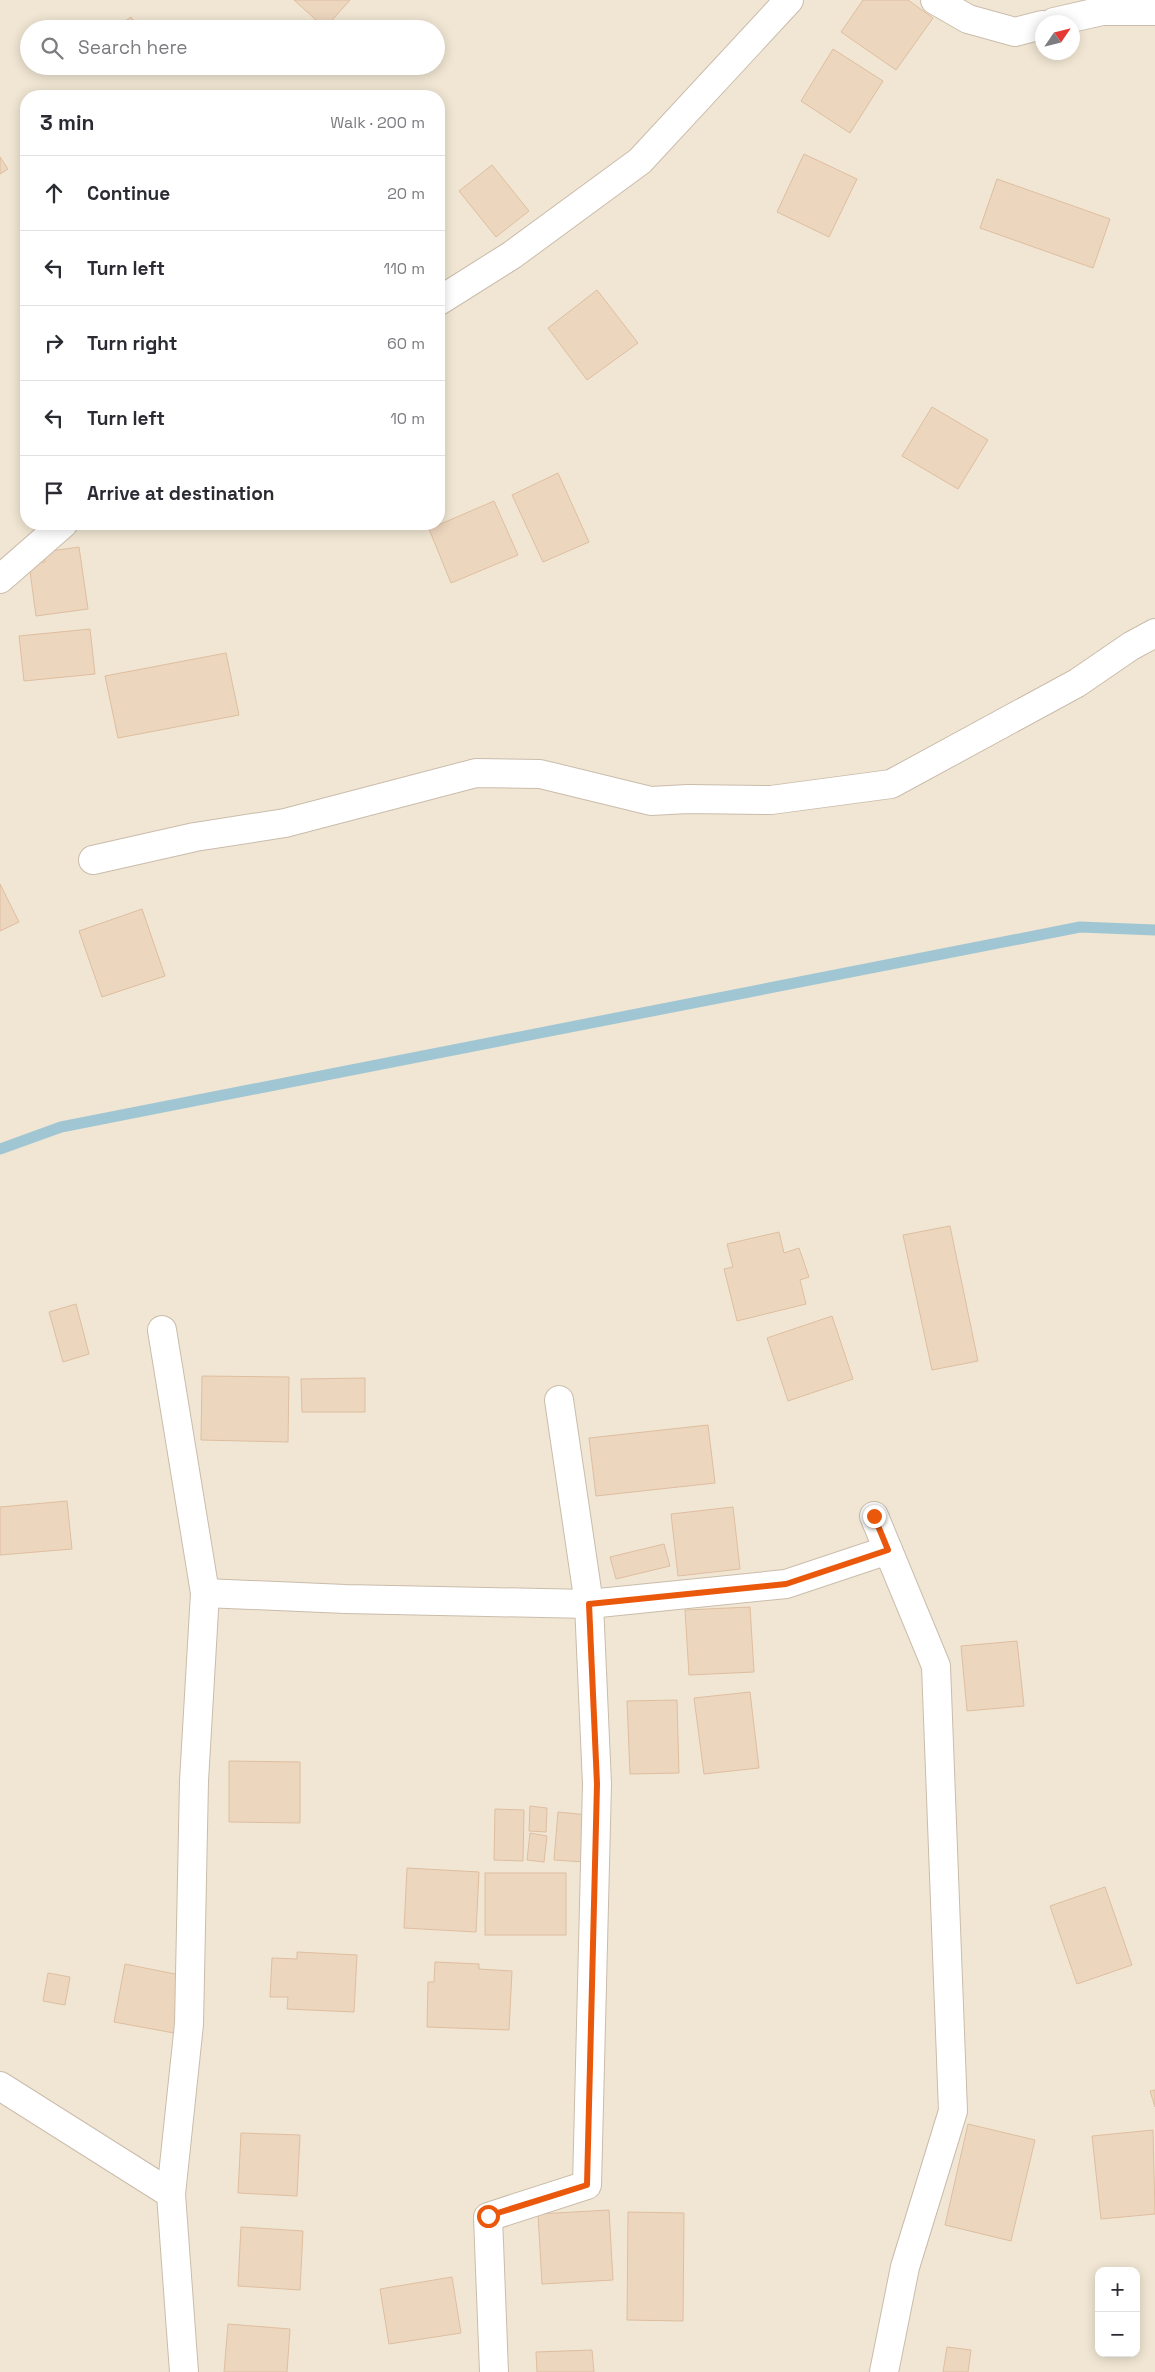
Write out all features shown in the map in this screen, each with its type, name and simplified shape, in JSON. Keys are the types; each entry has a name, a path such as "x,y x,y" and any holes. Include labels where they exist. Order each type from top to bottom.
{"street":[{"path":"445,297 512,254 640,161 789,0"},
{"path":"935,0 968,19 1015,32 1035,27"},
{"path":"1080,17 1102,12 1155,11"},
{"path":"0,579 55,530"},
{"path":"92,860 194,837 284,823 476,773 540,774 651,802 688,799 771,800 891,784 1076,684 1131,646 1155,633"},
{"path":"162,1330 205,1594 194,1781 189,2024 171,2194 184,2372"},
{"path":"494,2372 488,2216 587,2185 597,1784 589,1604 559,1400"},
{"path":"874,1516 936,1666 953,2111 905,2267 884,2372"},
{"path":"205,1594 589,1604 786,1584 888,1550"},
{"path":"0,2086 171,2194"}],"shaded area":[{"path":"0,0 1155,0 1155,2372 0,2372"}],"building":[{"path":"294,0 350,0 332,20 316,20"},
{"path":"863,0 908,0 933,18 896,70 841,32"},
{"path":"833,49 883,81 850,133 801,101"},
{"path":"804,154 857,179 829,237 777,212"},
{"path":"0,157 8,169 0,174"},
{"path":"492,165 529,211 496,237 459,191"},
{"path":"997,179 1110,219 1093,268 980,228"},
{"path":"597,290 638,343 587,380 548,328"},
{"path":"932,407 988,440 958,489 902,456"},
{"path":"558,473 589,542 543,562 512,495"},
{"path":"494,501 518,555 451,583 429,530 445,530 445,522"},
{"path":"79,547 88,609 36,616 29,564 45,562 44,552"},
{"path":"90,629 95,674 24,681 19,636"},
{"path":"226,653 239,715 118,738 105,676"},
{"path":"0,884 19,922 0,931"},
{"path":"142,909 165,976 102,997 79,931"},
{"path":"950,1226 978,1361 932,1370 903,1235"},
{"path":"779,1232 784,1253 799,1248 809,1277 800,1280 806,1304 737,1321 724,1269 733,1267 727,1244"},
{"path":"76,1304 89,1354 63,1362 49,1312"},
{"path":"832,1316 853,1379 788,1401 767,1338"},
{"path":"202,1376 289,1377 288,1442 201,1440"},
{"path":"365,1378 365,1412 302,1412 301,1379"},
{"path":"708,1425 715,1483 596,1496 589,1438"},
{"path":"67,1501 72,1549 0,1555 0,1507"},
{"path":"733,1507 740,1569 678,1576 671,1514"},
{"path":"664,1544 670,1566 616,1579 610,1557"},
{"path":"750,1607 754,1672 689,1675 685,1610"},
{"path":"1017,1641 1024,1706 967,1711 961,1646"},
{"path":"750,1692 759,1768 704,1774 694,1698"},
{"path":"677,1700 679,1773 630,1774 627,1701"},
{"path":"229,1761 300,1762 300,1823 229,1822"},
{"path":"530,1806 547,1808 546,1832 529,1831"},
{"path":"495,1809 524,1810 523,1861 494,1860"},
{"path":"558,1812 588,1815 584,1862 554,1860"},
{"path":"530,1833 547,1836 544,1862 527,1860"},
{"path":"407,1868 479,1872 476,1932 404,1928"},
{"path":"485,1873 566,1873 566,1935 485,1935"},
{"path":"1105,1887 1132,1965 1077,1984 1050,1906"},
{"path":"297,1952 357,1955 354,2012 287,2009 288,1997 270,1997 272,1958 297,1959"},
{"path":"435,1962 479,1964 479,1969 512,1971 509,2030 427,2027 428,1982 434,1982"},
{"path":"125,1964 185,1976 174,2033 114,2022"},
{"path":"48,1973 70,1977 65,2005 43,2001"},
{"path":"1155,2090 1155,2107 1150,2091"},
{"path":"968,2124 1035,2140 1011,2241 945,2225"},
{"path":"1153,2130 1155,2214 1101,2219 1092,2136"},
{"path":"241,2133 300,2135 297,2196 238,2193"},
{"path":"609,2210 613,2280 542,2284 538,2214"},
{"path":"628,2212 684,2213 683,2321 627,2320"},
{"path":"241,2227 303,2231 300,2290 238,2286"},
{"path":"452,2277 461,2333 389,2344 380,2289"},
{"path":"228,2324 290,2329 287,2372 224,2372"},
{"path":"947,2347 971,2350 968,2372 943,2372"},
{"path":"592,2350 594,2372 537,2372 536,2352"}],"waterway":[{"path":"0,1149 61,1127 1080,927 1155,930"}],"route":[{"path":"488,2216 587,2185 597,1784 589,1604 786,1584 888,1550 874,1516"}]}
